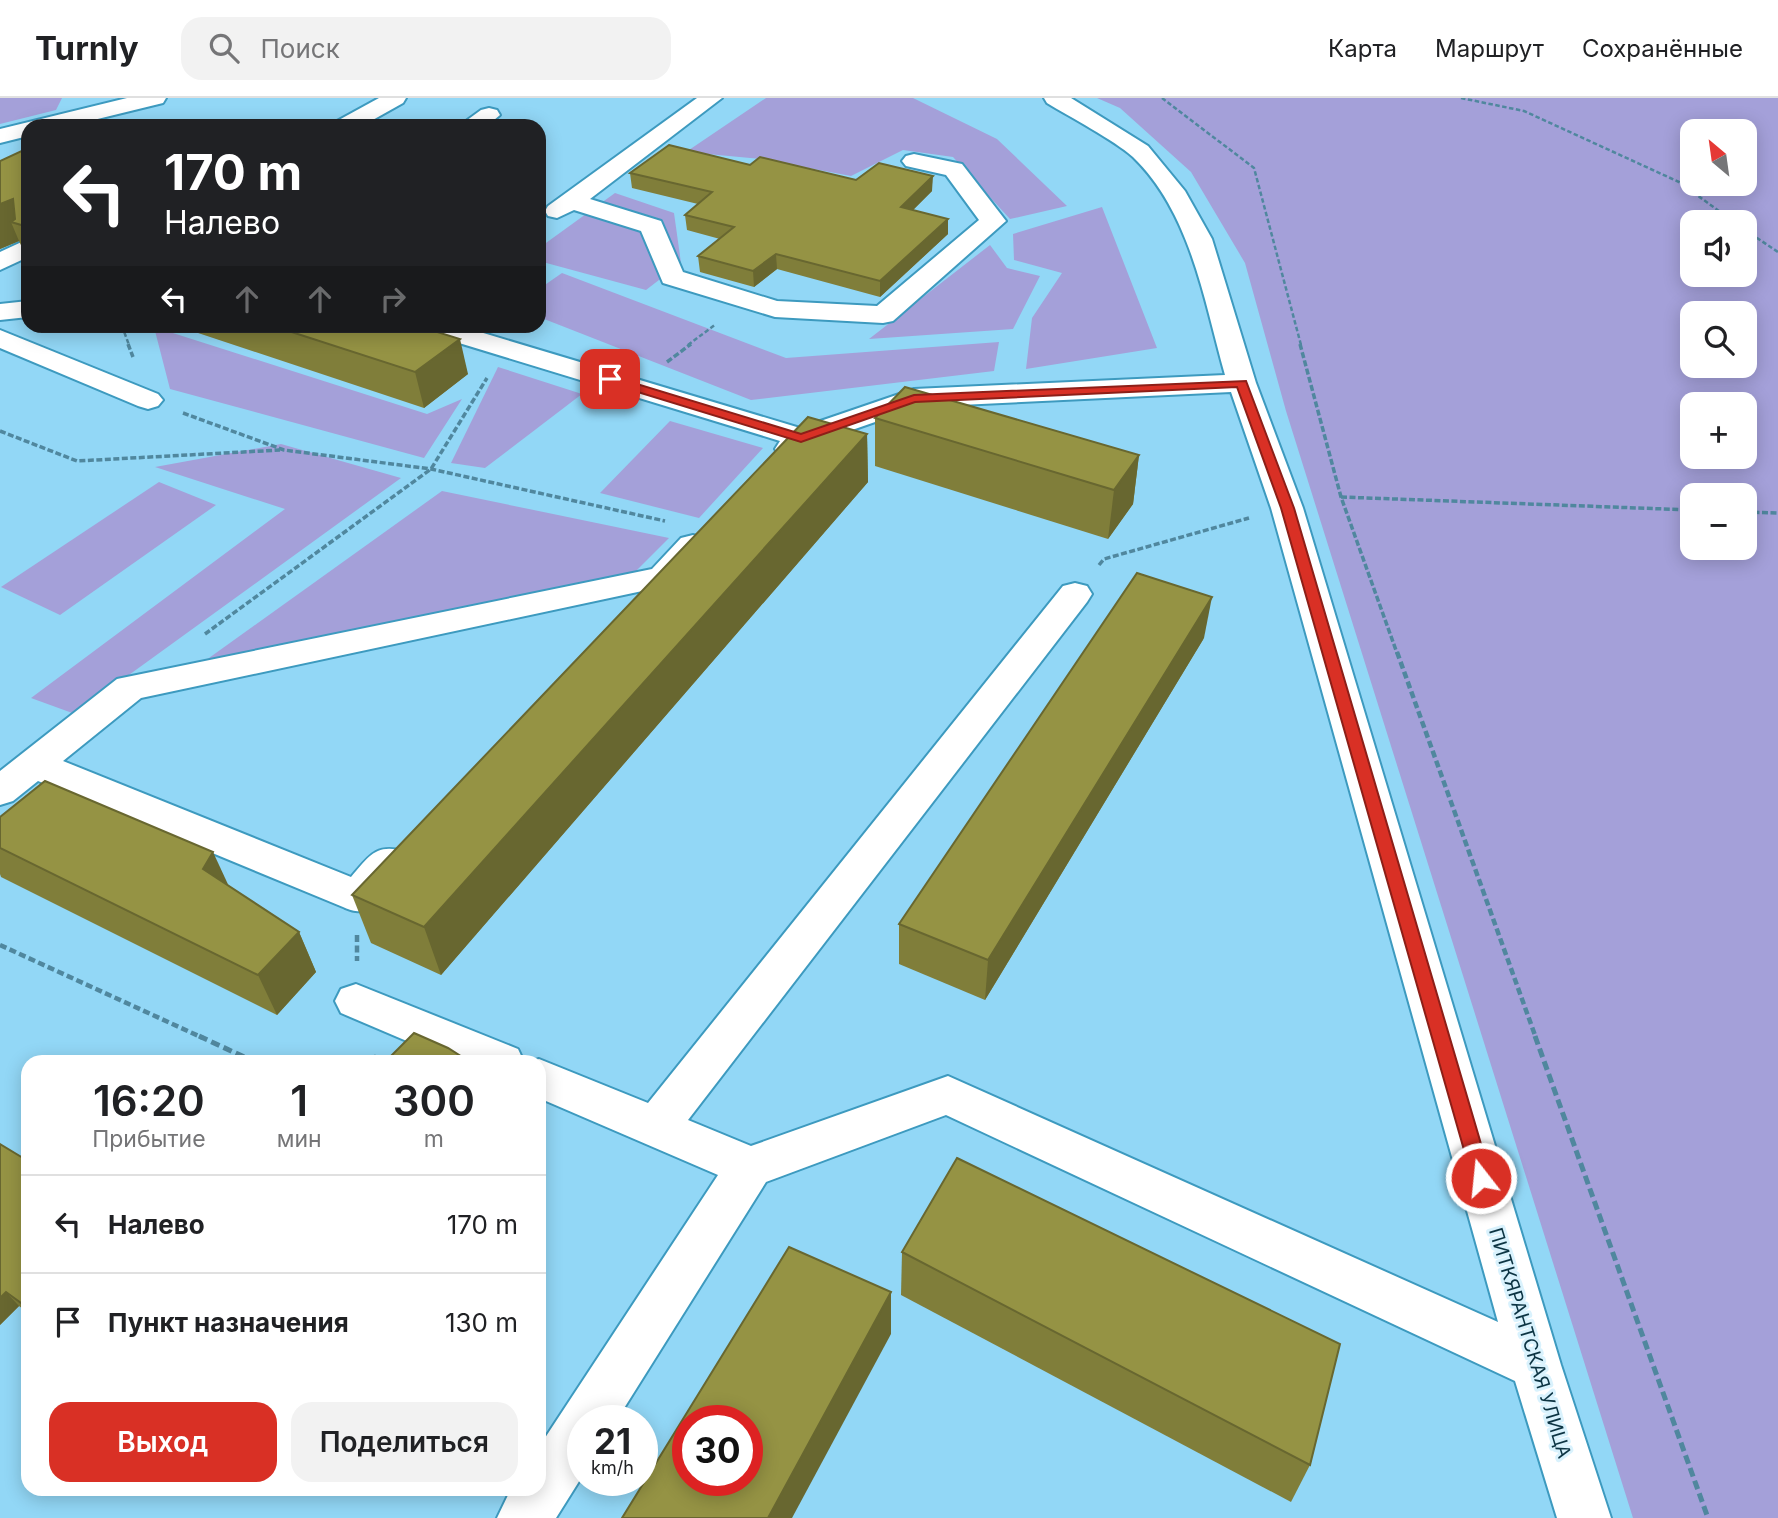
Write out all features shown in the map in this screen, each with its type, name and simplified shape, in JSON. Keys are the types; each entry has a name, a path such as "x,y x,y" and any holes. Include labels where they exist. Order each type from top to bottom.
{"street":[{"path":"57,119 87,106 155,98"},
{"path":"358,119 395,98"},
{"path":"550,216 711,98"},
{"name":"ПИТКЯРАНТСКАЯ УЛИЦА","path":"1055,98 1140,151 1173,191 1199,239 1242,383 1287,508 1535,1365 1584,1518"},
{"path":"0,136 21,131"},
{"path":"571,201 652,226 672,277 775,309 883,314 993,221 954,169 914,161"},
{"path":"0,262 21,251"},
{"path":"0,312 21,310"},
{"path":"455,333 801,438"},
{"path":"0,338 148,400"},
{"path":"772,466 801,438 914,398 1242,383"},
{"path":"625,617 711,526"},
{"path":"0,791 131,688 663,577"},
{"path":"656,1127 1075,594"},
{"path":"36,765 357,896 415,836"},
{"path":"356,1001 485,1055"},
{"path":"546,1081 750,1167"},
{"path":"596,1405 750,1167 948,1095 1535,1365"},
{"path":"546,1484 567,1452"},
{"path":"524,1518 538,1496"}],"path":[{"path":"1162,98 1254,168 1341,497 1707,1518"},
{"path":"1461,98 1524,111 1679,182 1718,210"},
{"path":"1757,238 1778,252"},
{"path":"197,639 430,469 506,349"},
{"path":"148,400 284,450"},
{"path":"0,431 77,461 284,450 430,469 711,526"},
{"path":"1341,497 1680,510"},
{"path":"1075,594 1104,559 1287,508"},
{"path":"1757,512 1778,513"},
{"path":"356,1001 357,896"},
{"path":"0,946 240,1055"}],"shaded area":[{"path":"0,98 62,98 56,110 0,124"},
{"path":"766,98 913,98 997,139 1067,206 1010,219 953,157 903,150 851,176 761,159 686,152"},
{"path":"1097,98 1778,98 1778,1518 1633,1518 1286,411 1245,263 1191,172 1120,108"},
{"path":"615,193 674,213 681,263 646,290 546,263 546,243"},
{"path":"1102,207 1157,348 1026,369 1032,318 1062,273 1014,260 1013,234"},
{"path":"990,245 1007,268 1040,276 1013,329 869,339"},
{"path":"562,273 786,358 999,342 994,371 751,400 546,320 546,284"},
{"path":"156,333 173,333 427,414 462,399 424,458 170,389"},
{"path":"498,367 582,394 485,468 451,463"},
{"path":"670,421 763,448 699,518 600,493"},
{"path":"281,444 401,478 75,714 31,698 285,509 155,467"},
{"path":"159,482 216,505 60,615 1,587"},
{"path":"442,491 669,538 625,582 188,673"}],"building":[{"path":"669,145 750,165 760,157 856,180 879,163 933,176 901,207 948,219 880,281 776,254 753,271 698,256 734,227 685,215 712,192 630,173"},
{"path":"21,151 21,225 11,222 15,219 13,199 0,204 0,161"},
{"path":"295,333 441,333 460,339 415,372"},
{"path":"905,387 1139,455 1114,490 875,418"},
{"path":"808,417 867,434 424,927 352,895"},
{"path":"1137,573 1212,597 988,960 899,924"},
{"path":"45,781 213,852 203,869 299,932 258,975 0,848 0,817"},
{"path":"414,1033 459,1055 392,1055"},
{"path":"0,1144 21,1157 21,1303 6,1292 0,1298"},
{"path":"957,1158 1340,1344 1310,1465 902,1252"},
{"path":"789,1247 891,1292 768,1518 622,1518 636,1496 658,1496 658,1460 672,1437 672,1496 763,1496 763,1405 692,1405"}],"route":[{"path":"610,379 801,438 914,398 1242,383 1287,508 1481,1178"}]}
